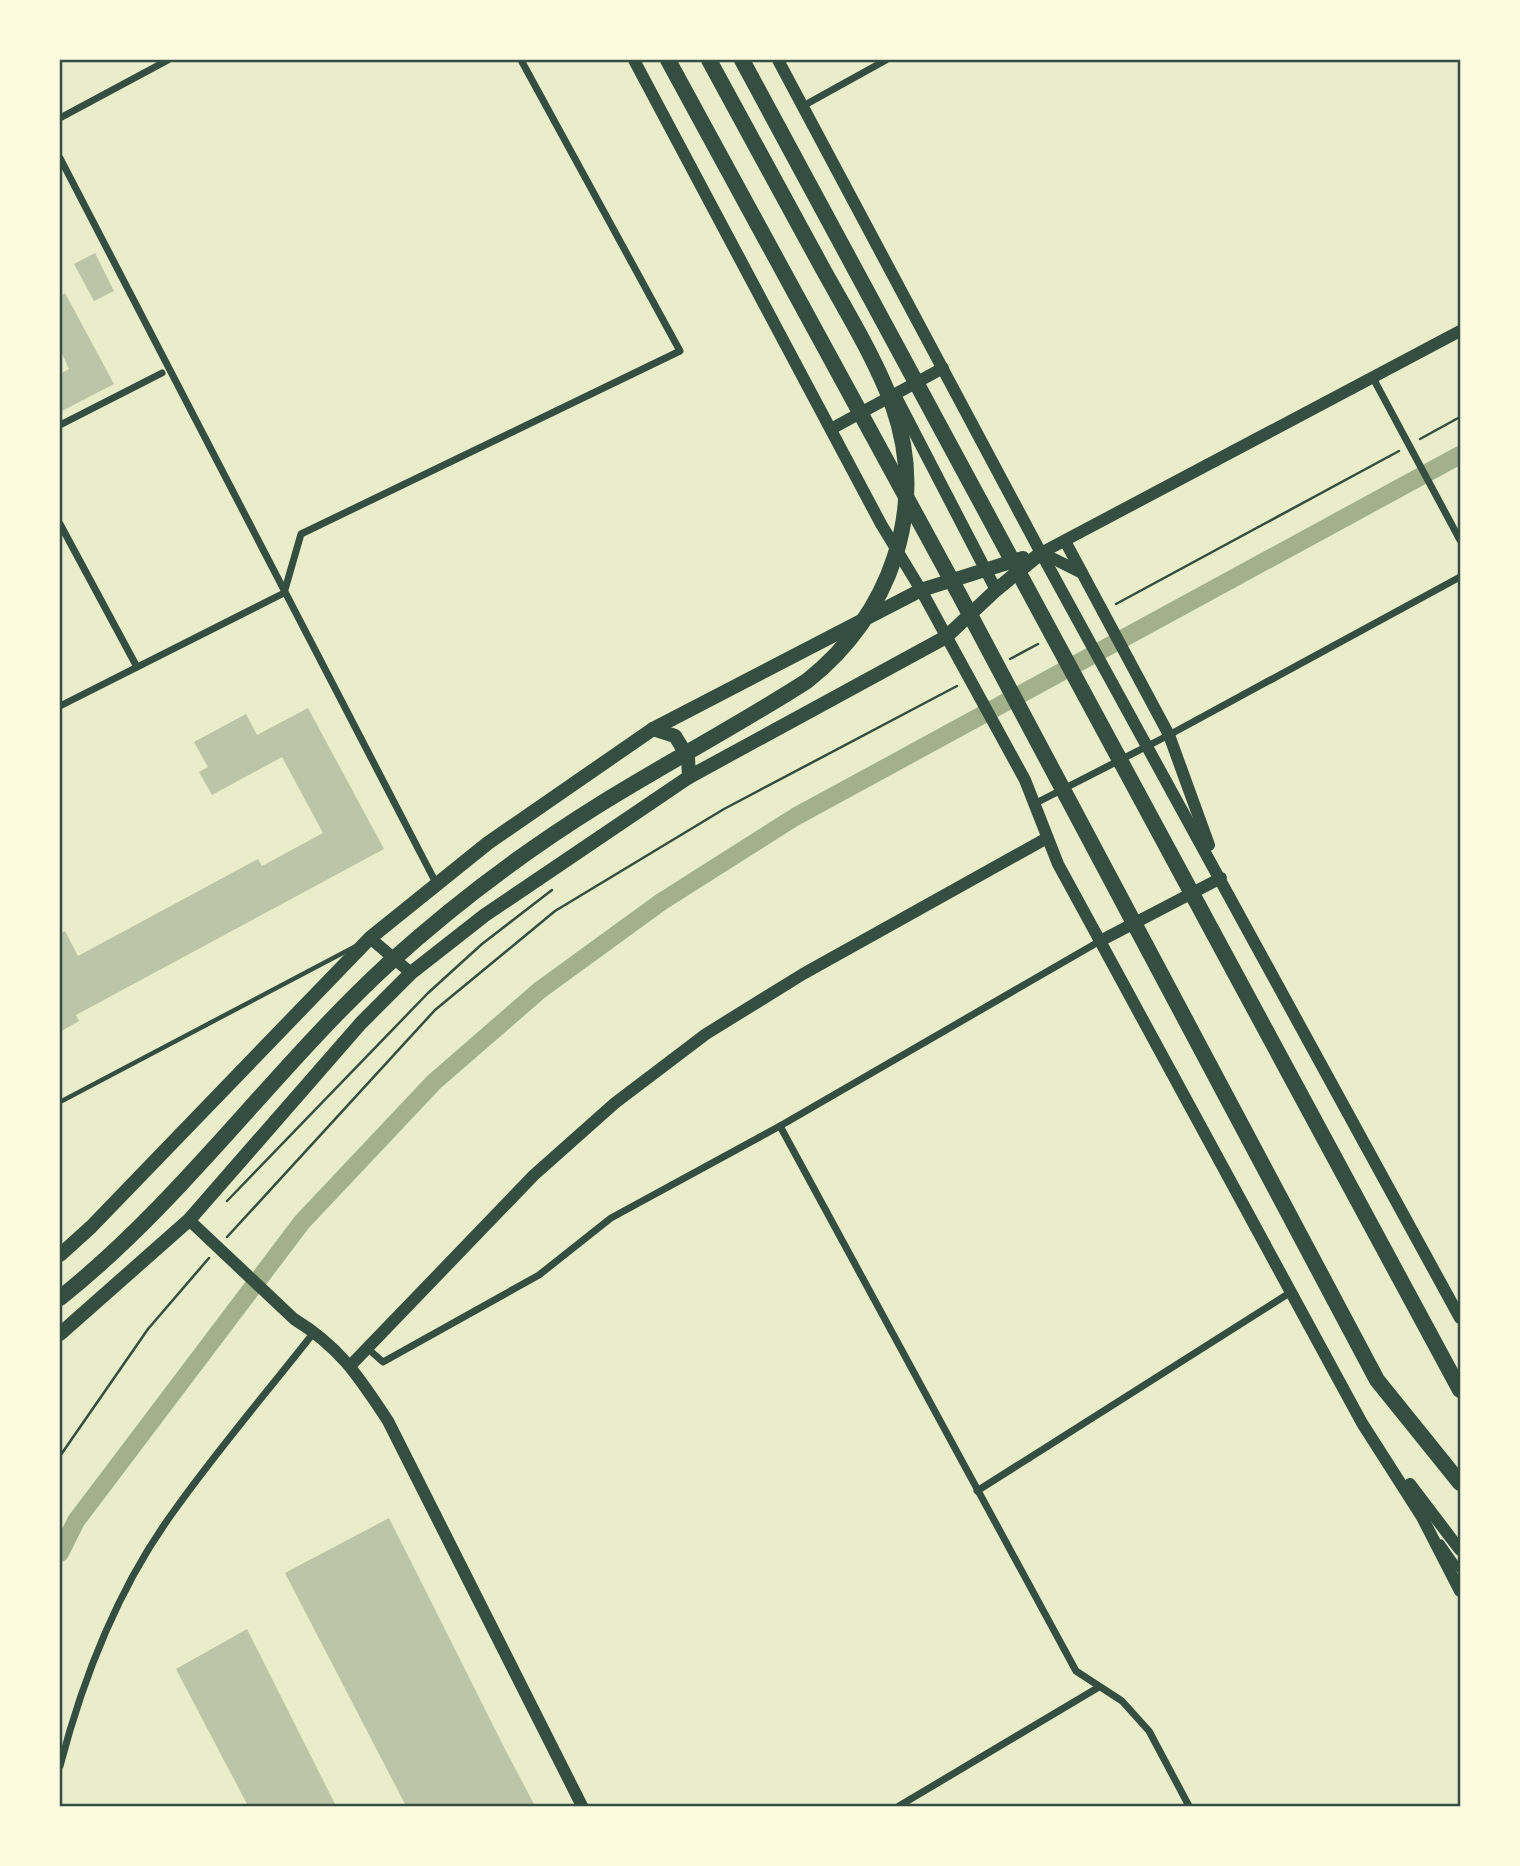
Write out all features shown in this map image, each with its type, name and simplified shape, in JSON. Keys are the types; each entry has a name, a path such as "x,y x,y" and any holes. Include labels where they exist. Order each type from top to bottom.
{"main road":[{"path":"668,60 959,594 1377,1380 1461,1483"},
{"path":"60,1297 128,1238 169,1197 331,1020 418,938 536,846 807,681 842,652 865,621 886,585 900,544 907,491 903,447 894,409 881,377 709,60"},
{"path":"742,60 1018,566 1461,1390"},
{"path":"60,1255 91,1227 370,938 436,883 653,729 921,590 1041,553"},
{"path":"60,1334 189,1220 352,1034 411,973 485,915 689,777 946,637 1041,553"},
{"path":"653,729 675,736 688,757 689,777"}],"street":[{"path":"60,118 168,60"},
{"path":"60,706 284,593 301,534 680,351 521,60"},
{"path":"634,60 881,524 921,590 1024,780 1047,838 1100,941 1362,1423 1422,1517 1461,1570"},
{"path":"778,60 1041,553 1461,1318"},
{"path":"803,106 886,60"},
{"path":"60,158 436,883"},
{"path":"1041,553 1461,331"},
{"path":"831,429 943,368"},
{"path":"60,425 162,373"},
{"path":"1373,378 1459,537"},
{"path":"895,394 996,590"},
{"path":"60,524 137,667"},
{"path":"1065,541 1169,735 1221,878"},
{"path":"1041,553 1083,573"},
{"path":"1034,804 1169,735 1461,577"},
{"path":"351,1365 534,1175 615,1103 706,1034 803,974 1047,838"},
{"path":"366,1347 383,1362 539,1275 611,1218 780,1126 1100,941 1221,878"},
{"path":"370,938 411,973"},
{"path":"780,1126 1076,1671 1122,1701 1149,1731 1189,1807"},
{"path":"189,1220 214,1250 294,1319 314,1331 351,1365 388,1421 582,1807"},
{"path":"977,1491 1291,1293"},
{"path":"60,1766 75,1707 119,1604 172,1513 314,1331"},
{"path":"1362,1423 1461,1550"},
{"path":"1422,1517 1461,1591"},
{"path":"899,1807 1099,1687"}],"lane":[{"path":"60,1102 370,938"}],"path":[{"path":"1416,442 1461,417"},
{"path":"1113,606 1405,448"},
{"path":"1005,661 1041,643"},
{"path":"60,1456 148,1329 214,1250 435,1010 555,911 724,809 958,686"},
{"path":"220,1205 230,1200 379,1041 428,993 482,944 549,894 554,884"}],"building":[{"path":"95,253 114,291 94,301 74,264"},
{"path":"65,293 114,384 60,412 60,374 69,369 60,349 60,296"},
{"path":"308,708 384,849 76,1015 79,1021 60,1032 60,934 65,931 78,956 258,859 262,866 323,833 282,757 212,795 199,772 208,767 194,742 246,714 257,735"},
{"path":"389,1518 535,1806 406,1806 285,1573"},
{"path":"247,1629 336,1806 248,1806 176,1669"}],"waterway":[{"path":"60,1553 76,1521 302,1222 434,1082 540,990 661,902 795,817 1460,455"}]}
